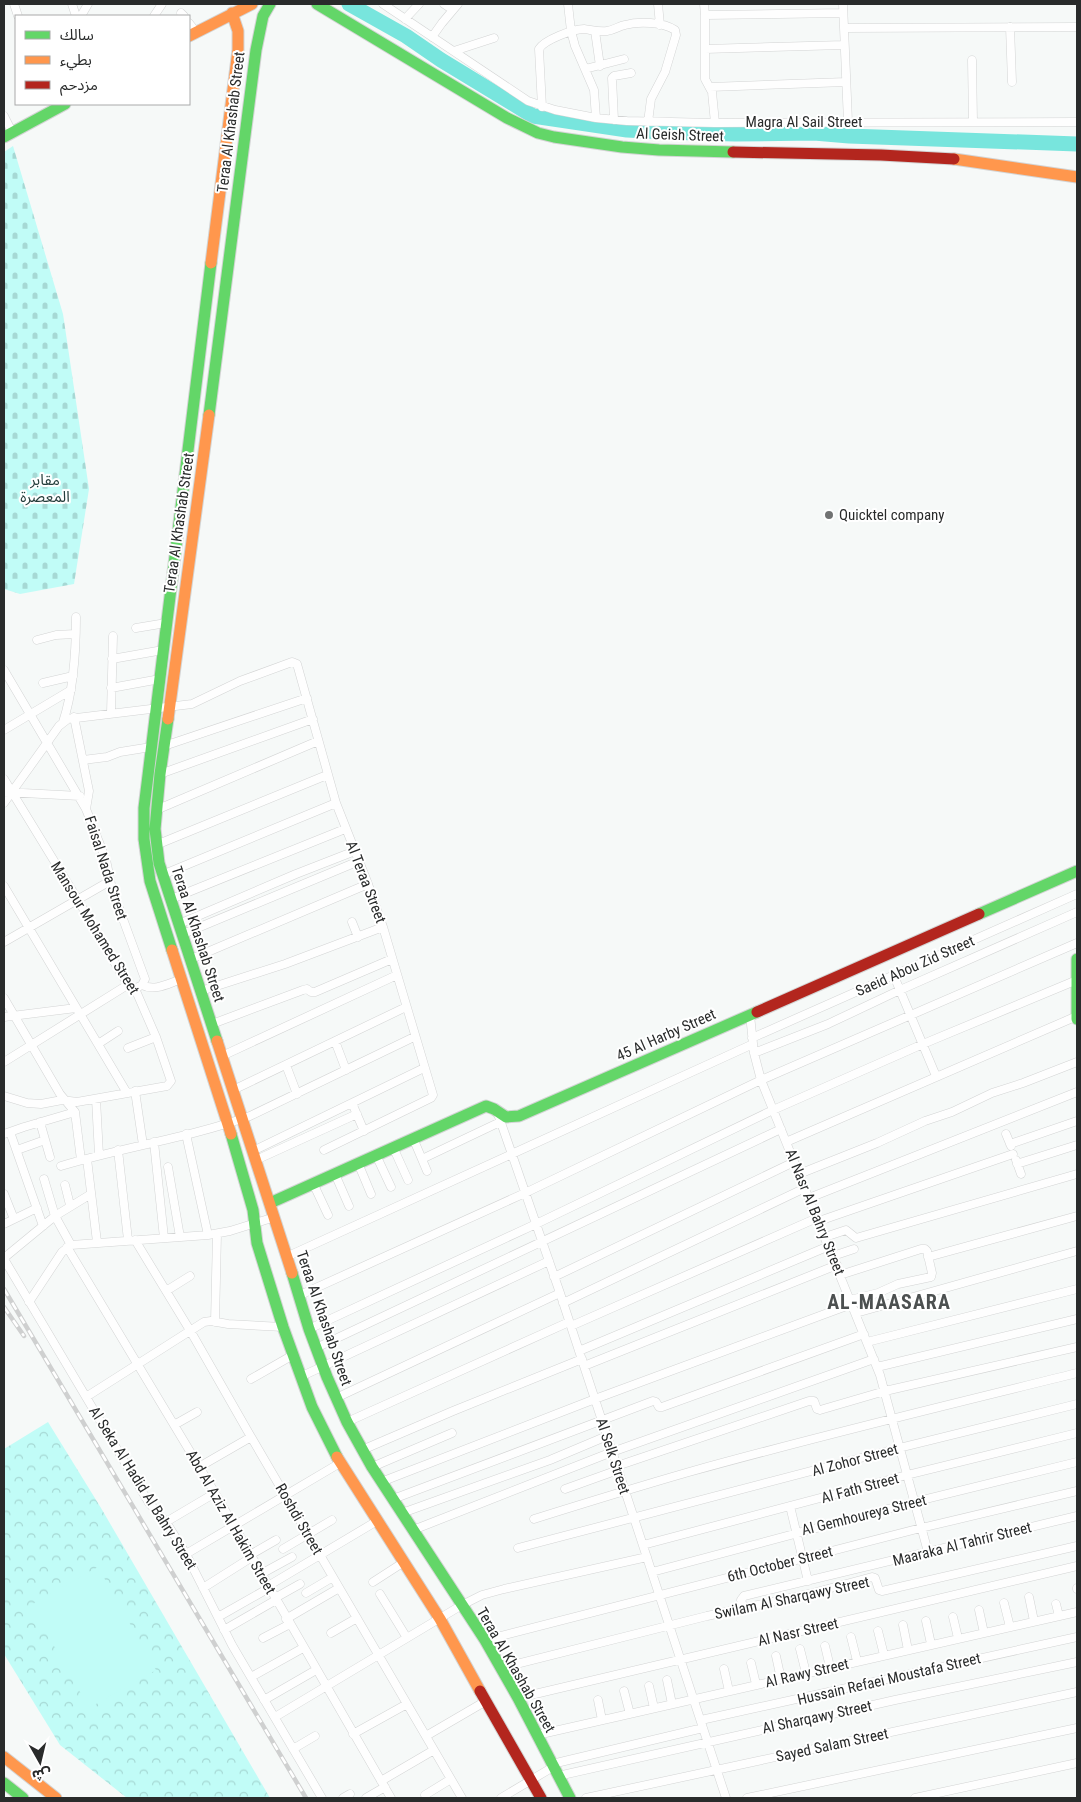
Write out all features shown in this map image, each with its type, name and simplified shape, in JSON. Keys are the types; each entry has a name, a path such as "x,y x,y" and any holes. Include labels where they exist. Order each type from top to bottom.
{"main road":[{"path":"191,30 235,9 252,4"},
{"name":"Teraa Al Khashab Street","path":"270,4 263,16 256,50 160,774 156,810 156,845 162,875 275,1217 308,1329 322,1366 347,1422 362,1450 485,1640 518,1698 570,1798"},
{"name":"Al Geish Street","path":"317,4 507,118 538,133 554,138 659,150 881,155 962,159 1077,177"},
{"name":"Teraa Al Khashab Street","path":"235,9 238,50 143,818 146,860 150,881 228,1124 253,1210 257,1243 300,1377 325,1436 340,1463 440,1619 541,1798"},
{"path":"238,50 256,50"},
{"path":"8,135 49,108"},
{"path":"181,502 197,504"},
{"name":"45 Al Harby Street","path":"270,1203 486,1106 492,1106 499,1118 519,1116 1077,871"},
{"path":"1077,961 1077,1018"},
{"path":"4,1757 56,1798"},
{"path":"4,1783 23,1798"}],"street":[{"path":"82,15 88,4"},
{"path":"155,15 162,4"},
{"name":"Magra Al Sail Street","path":"383,4 522,97 542,107 596,118 648,122 715,123 1077,122"},
{"path":"405,19 419,4"},
{"path":"432,37 455,7 444,4"},
{"path":"568,4 571,31 579,56 590,77 594,90 596,118"},
{"path":"658,4 660,24"},
{"path":"704,4 705,82 712,92 715,123"},
{"path":"843,4 848,122"},
{"path":"705,15 843,13"},
{"path":"542,107 538,49 540,46 571,31 585,29 610,31 633,23 660,24 673,28 676,35 665,72 651,99 648,122"},
{"path":"1010,27 1012,82"},
{"path":"844,28 1077,28"},
{"path":"595,31 600,66"},
{"path":"454,51 494,38"},
{"path":"705,49 844,45"},
{"path":"585,69 624,58"},
{"path":"972,60 973,122"},
{"path":"614,120 612,78 631,73"},
{"path":"710,87 846,82"},
{"path":"4,116 8,135"},
{"path":"4,803 7,792 63,722 73,676 76,617"},
{"path":"136,628 166,623"},
{"path":"37,640 56,635 76,634"},
{"path":"111,713 113,636"},
{"path":"112,660 163,650"},
{"name":"Al Teraa Street","path":"170,706 192,704 240,681 294,662 298,665 327,775 345,829 368,884 383,927 414,1037 433,1095 431,1098 364,1131"},
{"name":"Faisal Nada Street","path":"4,670 86,809 106,860 110,881 144,977 142,985"},
{"path":"43,684 73,676"},
{"path":"111,688 160,679"},
{"path":"4,730 71,690"},
{"path":"164,746 307,698"},
{"path":"63,722 74,717 170,706"},
{"path":"74,717 89,791 86,809"},
{"path":"160,774 312,720"},
{"path":"156,810 318,741"},
{"path":"83,760 109,757 120,752 151,747"},
{"path":"156,845 327,775"},
{"name":"Mansour Mohamed Street","path":"4,779 7,792 78,900 131,987 156,1037 170,1083 167,1086 135,1091"},
{"path":"7,792 80,796"},
{"path":"162,875 336,803"},
{"path":"171,899 345,829"},
{"path":"181,929 296,874 355,851"},
{"path":"181,929 359,861"},
{"path":"4,942 110,881"},
{"path":"191,959 368,884"},
{"path":"4,886 126,1093"},
{"name":"Saeid Abou Zid Street","path":"286,1257 752,1041 1077,894"},
{"path":"754,1053 828,1024 1077,912"},
{"path":"352,922 358,937"},
{"path":"201,991 285,964 383,927"},
{"path":"298,1296 525,1193 761,1080 1077,943"},
{"path":"212,1024 303,990 307,989 314,992 392,959"},
{"path":"222,1056 397,976"},
{"path":"894,976 936,1076"},
{"path":"4,1062 32,1045 78,1011 131,987 142,985 148,988 155,988 182,979"},
{"path":"308,1329 536,1224 772,1110 1076,980"},
{"path":"4,998 65,1100 75,1112 91,1194 97,1242"},
{"path":"233,1090 406,1007"},
{"path":"4,1017 78,1011"},
{"name":"Al Nasr Al Bahry Street","path":"750,1015 754,1053 761,1080 876,1363 928,1552"},
{"path":"786,1142 936,1076 1077,1018"},
{"path":"98,1044 118,1031"},
{"path":"128,1048 156,1037"},
{"path":"61,1166 242,1119 414,1037"},
{"path":"335,1041 346,1070"},
{"path":"799,1174 878,1143 910,1127 952,1112 992,1093 1077,1062"},
{"path":"286,1065 297,1094"},
{"path":"254,1155 352,1103 424,1068"},
{"path":"4,1096 20,1102 34,1104 65,1100 77,1102 135,1091 143,1145"},
{"path":"809,1198 1077,1092"},
{"path":"96,1099 99,1155"},
{"path":"324,1150 364,1131 352,1103"},
{"path":"44,1226 17,1150 7,1133 75,1112"},
{"path":"254,1155 356,1114"},
{"path":"422,1159 499,1118"},
{"name":"Al Selk Street","path":"499,1118 560,1292 726,1798"},
{"path":"1010,1144 1077,1121"},
{"path":"40,1122 50,1157"},
{"path":"316,1348 543,1243 781,1129"},
{"path":"186,1134 208,1235"},
{"path":"1006,1134 1021,1174"},
{"path":"413,1138 427,1171"},
{"path":"17,1150 45,1140"},
{"path":"154,1142 164,1238"},
{"path":"1017,1164 1077,1145"},
{"path":"393,1147 408,1180"},
{"path":"118,1150 131,1240"},
{"path":"347,1422 570,1324 818,1220 1014,1154"},
{"path":"376,1155 391,1187"},
{"path":"554,1277 794,1162"},
{"path":"358,1163 371,1194"},
{"path":"168,1167 180,1237"},
{"path":"335,1174 349,1206"},
{"path":"825,1237 846,1230 856,1238 1077,1174"},
{"name":"Abd Al Aziz Al Hakim Street","path":"44,1179 55,1216 69,1246 215,1493 391,1798"},
{"path":"314,1183 328,1215"},
{"path":"65,1185 70,1206"},
{"path":"563,1303 805,1188"},
{"path":"4,1194 14,1218"},
{"path":"4,1259 55,1216 91,1194"},
{"path":"4,1224 37,1208"},
{"path":"928,1257 1077,1216"},
{"path":"29,1302 62,1252 69,1246 97,1242 218,1234 275,1217"},
{"path":"215,1322 218,1234"},
{"name":"Roshdi Street","path":"131,1240 191,1332 462,1798"},
{"path":"581,1359 829,1246"},
{"path":"833,1256 854,1249"},
{"path":"381,1482 898,1284 931,1276 932,1273 926,1250 922,1249 840,1275"},
{"path":"856,1314 1077,1251"},
{"name":"Al Seka Al Hadid Al Bahry Street","path":"4,1259 149,1503 166,1522 186,1554 224,1630 322,1798"},
{"path":"300,1377 549,1262"},
{"path":"362,1450 581,1359 836,1265"},
{"path":"166,1291 190,1276"},
{"path":"867,1342 1077,1289"},
{"path":"336,1398 560,1292"},
{"path":"413,1530 612,1452 876,1363 1077,1319"},
{"path":"86,1397 204,1322 283,1327"},
{"path":"393,1499 653,1401 661,1408 864,1334"},
{"path":"565,1489 618,1468 809,1401 814,1401 816,1408 820,1410 885,1391 1077,1347"},
{"path":"251,1379 292,1355"},
{"path":"534,1519 688,1473 892,1418 1077,1373"},
{"name":"Al Zohor Street","path":"518,1548 899,1448 1077,1404"},
{"path":"174,1425 197,1412"},
{"path":"372,1467 452,1433"},
{"name":"Al Fath Street","path":"643,1545 907,1475 1077,1433"},
{"path":"402,1513 550,1460 607,1436"},
{"path":"199,1467 251,1437"},
{"name":"Al Gemhoureya Street","path":"652,1572 796,1532 1077,1462"},
{"path":"186,1554 340,1463"},
{"name":"6th October Street","path":"485,1640 921,1528 1077,1492"},
{"path":"166,1522 215,1493"},
{"path":"790,1506 808,1581"},
{"name":"Maaraka Al Tahrir Street","path":"744,1609 741,1600 743,1597 1077,1516"},
{"path":"283,1549 332,1520"},
{"path":"218,1617 377,1521"},
{"path":"203,1588 276,1540"},
{"name":"Swilam Al Sharqawy Street","path":"501,1668 670,1625 809,1594 872,1577 876,1578 879,1590 882,1591 1077,1546"},
{"path":"261,1574 292,1557"},
{"path":"275,1717 462,1605 493,1592 647,1557"},
{"path":"373,1582 404,1562"},
{"name":"Al Nasr Street","path":"518,1698 1077,1566"},
{"path":"306,1593 333,1577"},
{"path":"224,1630 300,1584"},
{"path":"263,1638 339,1588"},
{"path":"380,1594 407,1638"},
{"path":"1029,1597 1034,1621"},
{"path":"1004,1603 1010,1627"},
{"path":"1056,1604 1059,1616"},
{"path":"979,1610 984,1632"},
{"name":"Al Rawy Street","path":"536,1735 1077,1612"},
{"path":"953,1616 958,1638"},
{"path":"331,1633 357,1618"},
{"path":"926,1622 931,1644"},
{"path":"903,1625 908,1650"},
{"path":"878,1631 884,1655"},
{"name":"Hussain Refaei Moustafa Street","path":"554,1769 702,1724 1077,1637"},
{"path":"851,1638 857,1661"},
{"path":"825,1646 830,1668"},
{"path":"251,1677 303,1648"},
{"path":"800,1649 806,1673"},
{"path":"776,1656 781,1679"},
{"name":"Al Sharqawy Street","path":"554,1769 708,1742 1077,1662"},
{"path":"751,1663 756,1684"},
{"path":"724,1669 729,1691"},
{"path":"264,1700 316,1670"},
{"path":"666,1680 672,1704"},
{"path":"649,1686 654,1708"},
{"path":"624,1691 630,1714"},
{"name":"Sayed Salam Street","path":"586,1798 1077,1692"},
{"path":"598,1700 602,1720"},
{"path":"426,1736 486,1701"},
{"path":"354,1734 407,1704"},
{"path":"747,1798 1077,1728"},
{"path":"293,1749 315,1736"},
{"path":"366,1798 383,1784 434,1750"},
{"path":"915,1798 1077,1763"},
{"path":"501,1798 554,1769"},
{"path":"425,1795 451,1779"},
{"path":"342,1798 350,1794"}],"green space":[{"name":"مقابر المعصرة","path":"13,146 63,314 89,489 74,584 20,594 4,589 4,152"},
{"path":"48,1422 101,1508 270,1798 127,1798 60,1745 4,1654 4,1449"},
{"path":"98,1567 156,1670 89,1708 31,1605"}],"waterway":[{"path":"349,4 406,36 441,60 533,116 627,130 664,132 735,134 814,133 849,136 1077,144"}],"railway":[{"path":"4,1289 306,1798"},
{"path":"4,1307 24,1336"}],"traffic: fast":[{"path":"209,415 256,50 263,16 270,4"},
{"path":"317,4 507,118 538,133 622,147 733,152"},
{"path":"4,137 63,105"},
{"path":"172,950 150,881 144,839 144,808 211,263"},
{"path":"168,719 155,829 159,863 217,1041"},
{"path":"979,914 1077,871"},
{"path":"1077,959 1077,1019"},
{"path":"270,1203 486,1106 506,1117 519,1116 757,1012"},
{"path":"231,1134 253,1210 257,1243 283,1327 312,1407 337,1457"},
{"path":"292,1273 309,1329 347,1422 372,1467 485,1640 518,1698 570,1798"},
{"path":"4,1783 23,1798"}],"traffic: slow":[{"path":"190,35 252,4"},
{"path":"211,263 238,50 238,31 232,13"},
{"path":"954,159 1077,177"},
{"path":"168,719 209,415"},
{"path":"172,950 231,1134"},
{"path":"217,1041 292,1273"},
{"path":"337,1457 440,1619 480,1691"},
{"path":"4,1757 56,1798"}],"traffic: jam":[{"path":"733,152 881,155 954,159"},
{"path":"757,1012 979,914"},
{"path":"480,1691 541,1798"}],"place":[{"name":"Quicktel company","path":"829,515"}],"district":[{"name":"AL-MAASARA","path":"889,1302"}]}
